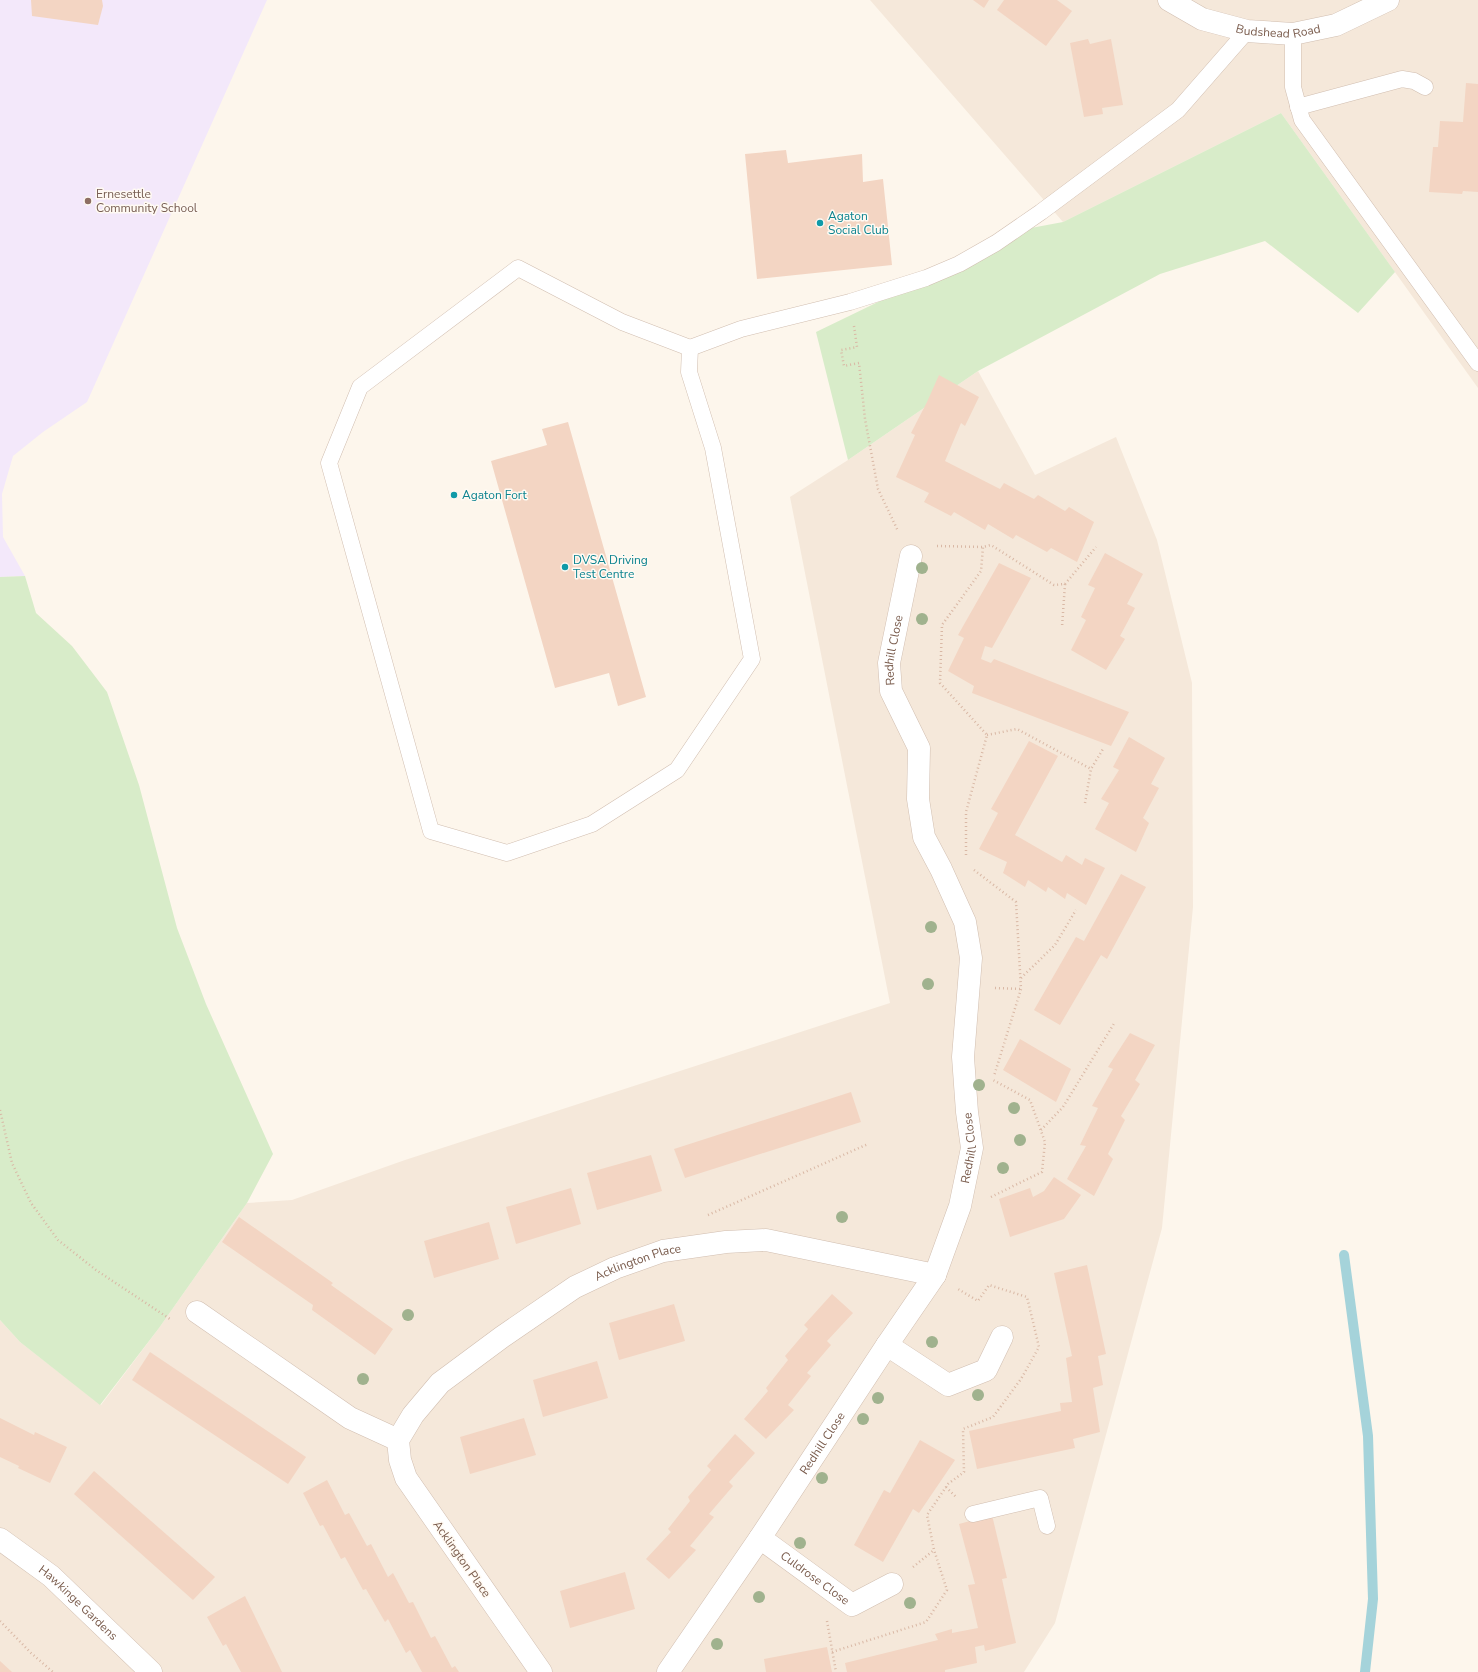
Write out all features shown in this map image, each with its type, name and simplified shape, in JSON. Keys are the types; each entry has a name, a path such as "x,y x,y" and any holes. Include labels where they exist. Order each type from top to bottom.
{"street":[{"name":"Budshead Road","path":"1169,0 1202,19 1247,31 1293,34 1336,25 1388,0"},
{"name":"Redhill Close","path":"668,1672 760,1538 935,1275 960,1206 972,1148 967,1112 963,1056 971,958 965,922 941,869 924,837 918,799 919,748 891,692 889,663 911,556"},
{"name":"Acklington Place","path":"541,1672 406,1478 400,1460 398,1440 413,1414 440,1383 502,1336 575,1287 615,1268 663,1251 726,1242 766,1240 935,1275"},
{"path":"197,1312 350,1418 398,1440"},
{"path":"887,1345 948,1385 986,1370 1002,1337"},
{"name":"Culdrose Close","path":"760,1538 852,1605 892,1584"},
{"name":"Hawkinge Gardens","path":"0,1539 51,1576 151,1672"}],"lane":[{"path":"690,348 689,372 713,448 752,659 677,770 592,824 507,852 431,831 329,463 360,386 518,268 622,322 690,348 741,329 850,302 926,278 959,264 996,243 1041,212 1178,110 1247,31"},
{"path":"1293,34 1293,87 1302,120 1478,363"},
{"path":"1298,107 1402,79 1414,81 1425,87"},
{"path":"973,1514 1040,1498 1047,1526"}],"path":[{"path":"850,302 857,347 841,350 844,366 859,363 865,419 878,489 911,556 930,546 983,547 991,545 1054,585 1065,584"},
{"path":"983,547 981,571 942,625 940,683 987,734"},
{"path":"1062,627 1065,584 1096,547"},
{"path":"987,734 1017,729 1091,769"},
{"path":"966,857 966,812 987,734"},
{"path":"1085,804 1091,769 1103,749"},
{"path":"960,1206 987,1199 1042,1172 1045,1142 1030,1100 992,1080 1021,990 1016,902 973,870"},
{"path":"1020,978 1055,945 1076,910"},
{"path":"992,988 1021,990"},
{"path":"1041,1130 1063,1107 1115,1022"},
{"path":"0,1110 12,1163 31,1203 58,1240 96,1270 174,1321"},
{"path":"701,1218 868,1144"},
{"path":"832,1652 926,1622 947,1590 934,1550 927,1515 948,1484 964,1472 963,1429 992,1417 1021,1379 1039,1347 1027,1297 988,1285 978,1300 935,1275"},
{"path":"892,1584 934,1550"},
{"path":"836,1672 827,1620 852,1605"},
{"path":"0,1621 31,1653 53,1672"}],"shaded area":[{"name":"Ernesettle Community School","path":"0,0 267,0 87,402 43,432 13,456 2,494 3,537 25,576 0,577"},
{"path":"870,0 1478,0 1478,388 1281,113 1063,222"},
{"path":"978,371 1035,475 1116,437 1157,540 1192,683 1193,907 1162,1228 1055,1623 1024,1672 0,1672 0,1320 20,1342 101,1405 159,1328 247,1203 292,1200 405,1160 890,1003 790,497 848,460"}],"green space":[{"path":"1281,113 1395,272 1358,313 1265,241 1160,274 978,371 848,460 816,332 1031,228 1063,222"},
{"path":"25,576 36,613 72,646 107,692 139,785 177,928 206,1004 273,1154 247,1203 159,1328 100,1405 20,1342 0,1320 0,577"}],"building":[{"path":"31,0 102,0 103,6 98,25 32,16"},
{"path":"973,0 989,0 984,8"},
{"path":"1004,0 1057,0 1072,11 1046,46 997,10"},
{"path":"1088,39 1090,44 1111,39 1123,105 1102,108 1103,114 1084,117 1070,43"},
{"path":"1466,83 1478,84 1478,192 1463,191 1462,194 1429,192 1433,147 1438,147 1440,121 1463,122"},
{"name":"Agaton Social Club","path":"786,150 788,163 862,154 863,182 883,179 892,265 757,279 745,154"},
{"path":"939,375 979,397 965,426 961,423 945,461 1000,489 1004,483 1034,499 1038,495 1065,511 1069,507 1094,522 1077,562 1051,548 1047,552 1016,535 1013,539 988,524 985,530 954,512 951,516 924,502 929,493 896,477 915,435 911,433"},
{"name":"DVSA Driving Test Centre","path":"568,422 646,697 618,706 609,673 555,688 491,461 547,445 542,429"},
{"path":"1105,553 1143,574 1127,604 1135,608 1120,636 1125,639 1106,670 1071,650 1086,620 1081,617 1095,588 1088,585"},
{"path":"999,563 1031,578 992,648 985,646 981,659 991,663 994,659 1129,712 1111,746 972,693 974,686 948,671 964,638 958,635"},
{"path":"1129,737 1165,758 1151,784 1159,788 1143,818 1149,823 1136,852 1095,829 1109,803 1101,799 1119,770 1113,767"},
{"path":"1029,741 1058,756 1015,835 1062,862 1066,855 1082,865 1085,858 1105,868 1086,905 1067,893 1065,899 1048,887 1046,892 1028,880 1025,887 1003,873 1007,862 979,849 998,813 991,809"},
{"path":"1121,874 1146,887 1107,959 1101,955 1060,1025 1034,1010 1076,937 1084,941"},
{"path":"1130,1033 1155,1045 1135,1080 1140,1084 1121,1116 1125,1120 1108,1154 1113,1159 1094,1196 1067,1179 1086,1146 1080,1145 1098,1108 1092,1106 1113,1069 1108,1067"},
{"path":"1020,1039 1071,1069 1056,1102 1003,1070"},
{"path":"851,1092 861,1122 685,1178 674,1149"},
{"path":"651,1155 662,1191 597,1210 587,1173"},
{"path":"1054,1177 1081,1195 1064,1219 1010,1237 999,1199 1030,1188 1033,1197 1044,1191"},
{"path":"571,1188 581,1224 516,1244 506,1207"},
{"path":"239,1217 333,1283 331,1285 393,1329 375,1355 312,1310 313,1305 222,1242"},
{"path":"489,1222 499,1259 434,1278 424,1241"},
{"path":"1087,1265 1106,1354 1098,1356 1103,1385 1093,1388 1100,1432 1073,1439 1075,1448 977,1469 969,1431 1061,1411 1060,1403 1072,1402 1066,1358 1072,1356 1054,1273"},
{"path":"832,1294 853,1313 827,1341 831,1345 807,1373 811,1376 788,1405 794,1410 766,1439 744,1419 768,1391 766,1388 788,1360 785,1356 808,1329 804,1325"},
{"path":"674,1304 685,1341 619,1360 609,1323"},
{"path":"150,1352 306,1457 288,1484 132,1380"},
{"path":"597,1361 608,1398 543,1417 533,1380"},
{"path":"0,1418 34,1435 35,1432 67,1447 50,1483 18,1468 19,1466 0,1457"},
{"path":"524,1418 536,1455 470,1474 460,1437"},
{"path":"735,1434 755,1453 729,1482 733,1486 709,1514 714,1517 690,1546 696,1550 669,1579 646,1559 671,1532 668,1529 690,1501 688,1497 711,1470 707,1466"},
{"path":"920,1440 955,1460 919,1513 913,1509 883,1562 854,1545 884,1490 890,1493"},
{"path":"94,1471 215,1577 193,1600 74,1494"},
{"path":"327,1480 345,1515 349,1513 367,1546 371,1544 388,1577 393,1573 409,1603 413,1602 431,1638 435,1636 452,1668 455,1666 459,1672 422,1672 410,1650 406,1653 388,1619 385,1622 366,1589 363,1590 345,1557 341,1559 323,1525 320,1526 303,1493"},
{"path":"992,1515 1007,1578 1002,1579 1016,1643 985,1651 984,1645 975,1647 977,1663 945,1670 945,1672 847,1672 845,1663 938,1640 935,1634 952,1629 952,1633 978,1628 968,1585 975,1584 959,1524"},
{"path":"625,1572 635,1609 570,1628 560,1591"},
{"path":"245,1596 282,1672 241,1672 226,1644 223,1646 207,1617"},
{"path":"827,1647 832,1672 766,1672 764,1659"},
{"path":"0,1661 12,1672 0,1672"}],"waterway":[{"path":"1344,1255 1368,1436 1373,1599 1365,1672"}],"place":[{"name":"Ernesettle Community School","path":"88,201"},
{"name":"Agaton Social Club","path":"820,223"},
{"name":"Agaton Fort","path":"454,495"},
{"name":"DVSA Driving Test Centre","path":"565,567"}]}
